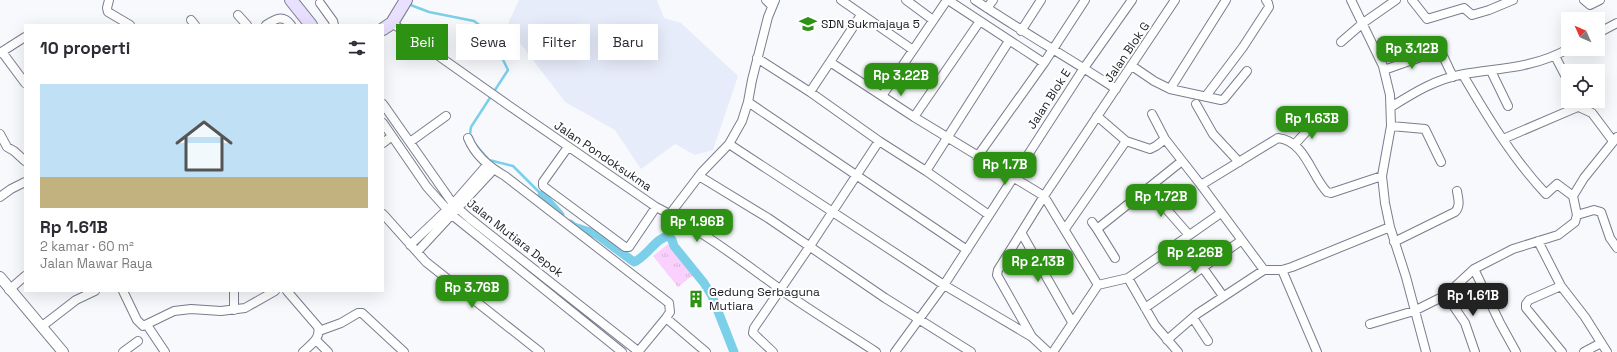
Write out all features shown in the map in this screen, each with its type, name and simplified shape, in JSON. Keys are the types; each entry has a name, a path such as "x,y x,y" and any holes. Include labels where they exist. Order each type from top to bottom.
{"main road":[{"path":"291,0 310,24"},
{"path":"388,26 404,4"}],"street":[{"path":"109,0 107,8 108,12 128,24"},
{"path":"841,0 913,50"},
{"path":"906,0 933,20"},
{"path":"882,96 948,0 1044,63"},
{"path":"975,0 1021,31 1084,68 1116,89"},
{"path":"987,8 992,0"},
{"path":"1021,31 1041,0"},
{"path":"977,157 1044,63 1085,0"},
{"name":"Jalan Blok E","path":"896,352 944,285 1084,68 1132,0"},
{"name":"Jalan Blok G","path":"1032,337 997,275 998,270 1022,234 1044,196 1176,0"},
{"path":"1170,89 1226,0"},
{"path":"1206,96 1243,47 1269,7 1266,0"},
{"path":"1351,0 1384,70 1391,107 1391,126 1382,176 1385,203 1394,242 1406,277 1426,352"},
{"path":"1341,42 1363,23 1396,0"},
{"path":"1412,0 1427,19 1464,8 1472,15 1479,14 1513,0"},
{"path":"1584,0 1590,5 1600,0"},
{"path":"670,214 699,176 729,144 742,121 748,102 771,2"},
{"path":"320,3 334,24"},
{"path":"238,15 246,24"},
{"path":"810,92 861,15"},
{"path":"268,24 281,18 290,24"},
{"path":"914,118 980,21"},
{"path":"1605,29 1617,23"},
{"name":"Jalan Pondoksukma","path":"388,26 486,90 656,207 670,214 735,256 780,289 876,352"},
{"path":"24,38 1,52 24,82"},
{"path":"926,171 1009,41"},
{"path":"1384,70 1438,50 1443,56 1453,77"},
{"path":"1391,107 1425,86 1453,77 1536,63 1561,53"},
{"path":"1555,56 1561,68"},
{"path":"757,58 810,92 879,141 926,171 989,215"},
{"path":"830,62 914,118 1044,196 1098,285"},
{"path":"1132,66 1170,89 1222,100 1247,71"},
{"path":"1491,71 1508,106"},
{"path":"1370,324 1414,311 1446,295 1474,269 1513,249 1558,235 1575,222 1577,216 1573,196 1557,184 1546,194 1536,183 1503,139 1463,75"},
{"path":"748,102 967,250"},
{"path":"1196,104 1213,134 1239,162"},
{"name":"Jalan Mutiara Depok","path":"384,105 456,206 638,352"},
{"path":"1503,139 1570,108"},
{"path":"1573,196 1584,178 1615,139 1592,113 1582,108"},
{"path":"1152,114 1165,139 1264,270"},
{"path":"410,142 446,116"},
{"path":"1097,116 1126,141 1150,149 1165,139"},
{"path":"1295,144 1315,122"},
{"name":"Jalan Mutiara Depok","path":"384,124 427,187 449,212 622,352"},
{"path":"1391,126 1425,129 1441,162"},
{"path":"0,134 7,147 24,160"},
{"path":"384,142 392,136"},
{"path":"468,138 472,148 490,168 505,176 669,303 670,312 638,352"},
{"path":"1201,185 1278,138 1286,139 1295,144 1328,192 1331,193 1382,176"},
{"path":"773,352 754,334 753,330 858,175 879,141"},
{"path":"1065,229 1126,141"},
{"path":"729,144 944,285 1032,337 1048,352"},
{"path":"568,147 543,182 543,186 625,247 630,247 656,207"},
{"path":"1115,258 1094,225 1148,188 1182,161"},
{"path":"410,245 456,206 490,168"},
{"path":"699,176 768,218 919,320 971,352"},
{"path":"0,197 10,189 24,182"},
{"path":"1148,188 1186,238 1203,267 1223,296"},
{"path":"1394,242 1455,212 1459,205 1457,191"},
{"path":"1577,216 1594,210 1601,212 1610,238 1617,248"},
{"path":"418,252 449,212"},
{"path":"1053,352 1098,285 1128,278 1221,213"},
{"path":"384,215 426,262 540,352"},
{"path":"1167,340 1193,318 1223,296 1264,270 1282,270 1390,227"},
{"path":"1022,234 1072,322"},
{"path":"1145,308 1242,240"},
{"path":"1538,241 1561,286 1585,317 1607,352"},
{"path":"1474,269 1516,352"},
{"path":"1282,270 1317,352"},
{"path":"0,277 9,290 63,352"},
{"path":"9,290 24,277"},
{"path":"1128,278 1145,308 1167,340 1178,352"},
{"path":"1561,286 1529,300 1526,304 1526,308 1562,352"},
{"path":"41,327 76,300 93,292"},
{"path":"123,292 137,320 144,326 174,311 191,309 234,310 245,308 273,292"},
{"path":"234,292 234,310"},
{"path":"288,292 315,324 319,331 316,340 303,352"},
{"path":"1446,295 1463,319 1474,352"},
{"path":"319,331 341,323 358,313 362,313 404,352"},
{"path":"666,318 706,352"},
{"path":"1193,318 1208,341"},
{"path":"147,325 165,352"},
{"path":"316,340 328,352"},
{"path":"123,352 138,341"},
{"path":"1584,352 1601,343"}],"shaded area":[{"path":"519,0 657,0 664,18 681,23 738,76 713,150 695,155 675,144 641,169 615,130 565,102 533,60 590,60 590,24 528,24 528,54 520,43 520,24 508,24"}],"green space":[{"path":"668,244 693,275 678,287 653,256"}],"waterway":[{"path":"408,4 429,12 474,21 490,33 508,70 471,127 470,134 472,138"},
{"path":"475,144 489,160 513,166 542,195"},
{"path":"542,195 560,215"},
{"path":"570,224 574,227 596,234 634,262 664,237 669,236 674,246 704,283 712,296 734,352"}],"place":[{"name":"SDN Sukmajaya 5","path":"808,24"},
{"name":"Gedung Serbaguna Mutiara","path":"696,299"}]}
